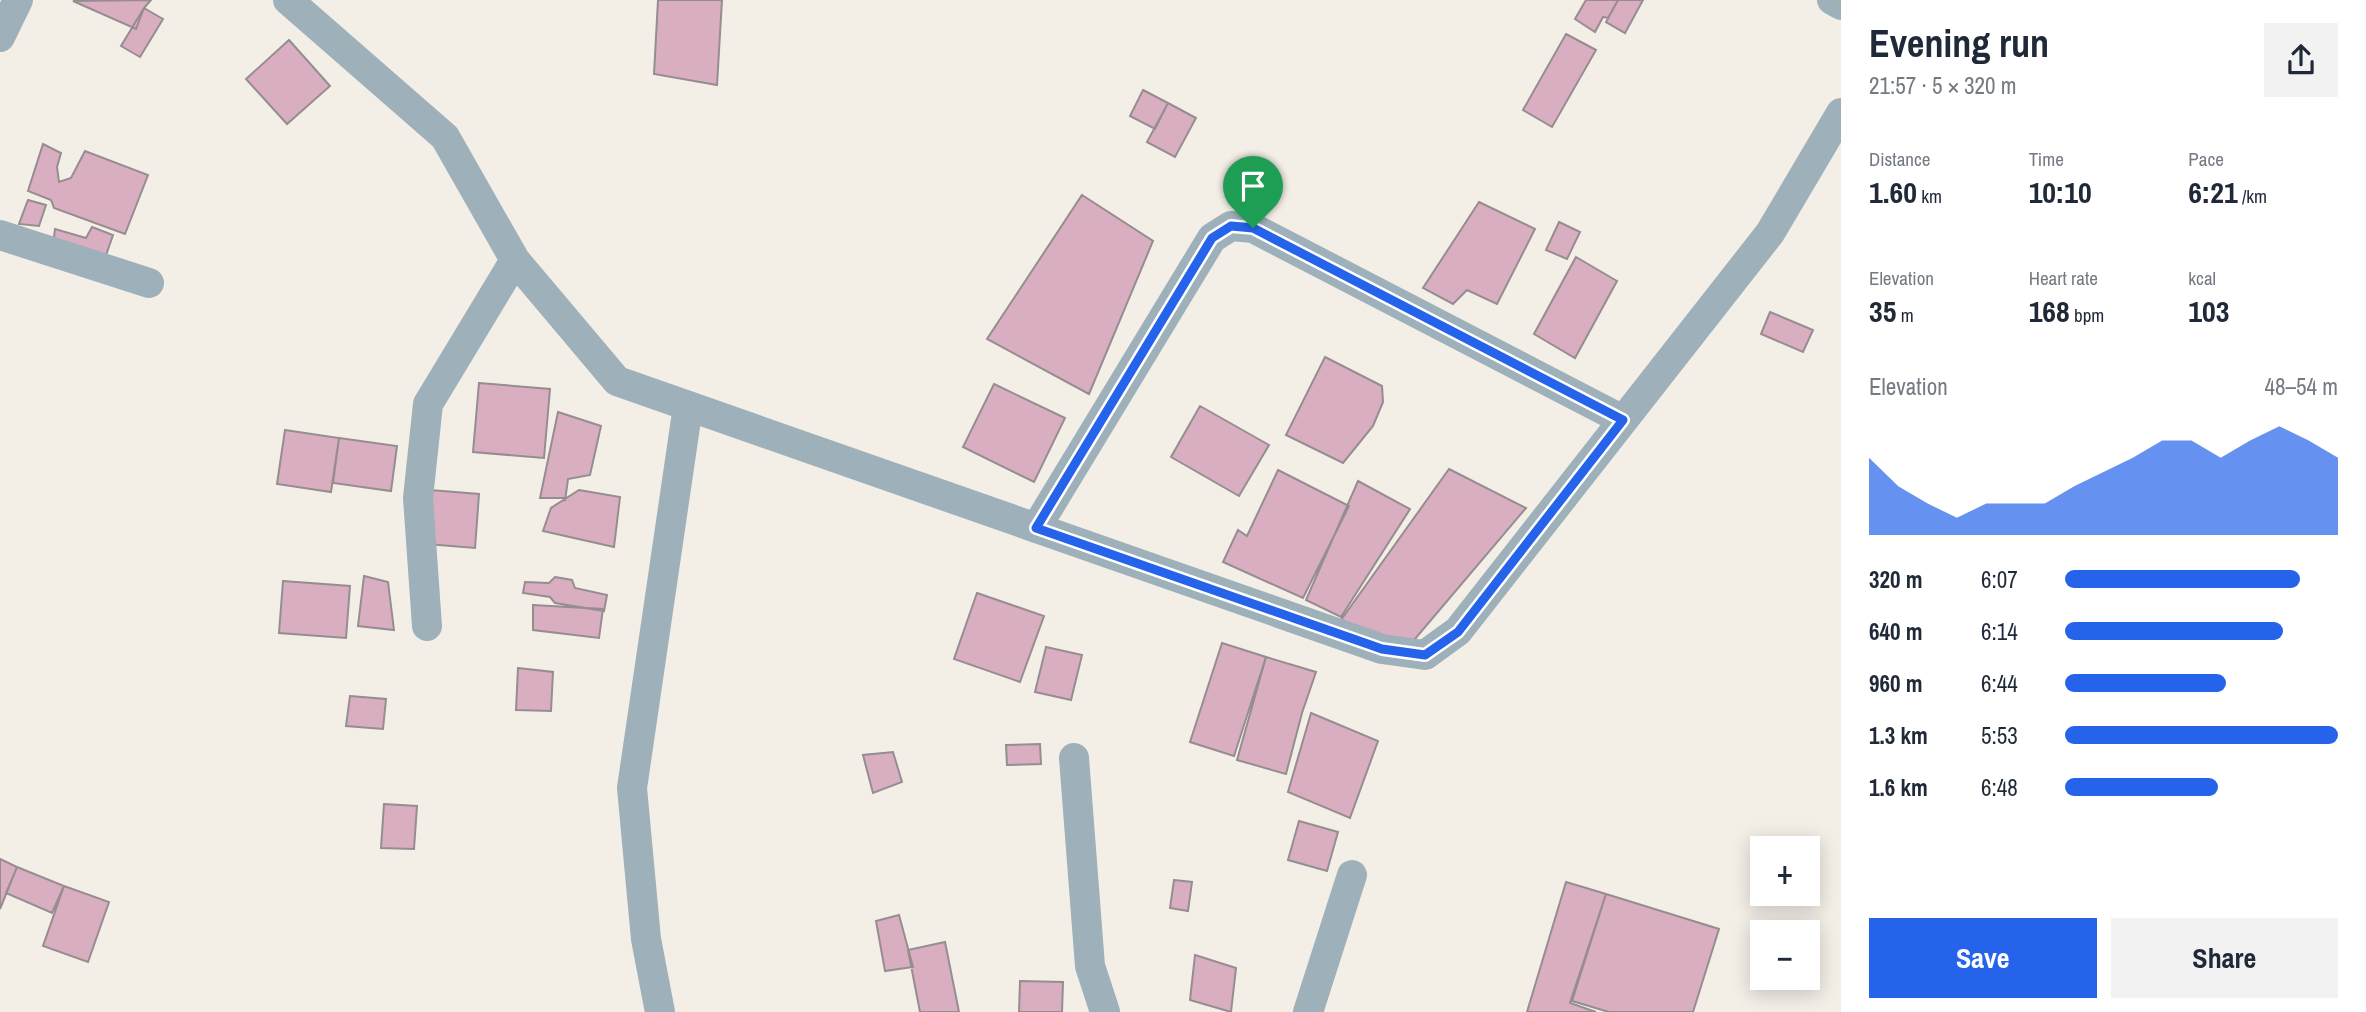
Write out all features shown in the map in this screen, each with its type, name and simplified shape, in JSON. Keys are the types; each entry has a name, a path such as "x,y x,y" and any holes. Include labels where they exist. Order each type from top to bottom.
{"street":[{"path":"0,37 18,0"},
{"path":"288,0 445,137 515,260 617,381 1382,649 1425,655 1458,632 1770,233 1841,113"},
{"path":"1832,0 1841,5"},
{"path":"1036,528 1212,238 1231,226 1253,228 1623,420"},
{"path":"0,235 149,283"},
{"path":"427,626 418,498 428,404 515,260"},
{"path":"660,1012 646,939 632,788 688,406"},
{"path":"1074,758 1090,966 1105,1012"},
{"path":"1308,1012 1352,875"}],"building":[{"path":"151,0 144,8 136,29 73,1"},
{"path":"658,0 722,0 717,85 654,74"},
{"path":"1586,0 1618,0 1608,18 1603,17 1595,32 1575,19"},
{"path":"1618,0 1643,0 1625,33 1606,22"},
{"path":"144,8 163,19 140,57 121,46"},
{"path":"1566,34 1596,50 1552,127 1523,110"},
{"path":"289,40 330,86 287,124 246,79"},
{"path":"1143,90 1168,103 1155,129 1130,116"},
{"path":"1168,103 1196,118 1175,157 1147,142"},
{"path":"43,144 61,153 57,167 59,182 71,178 85,151 148,175 125,234 54,208 51,200 28,191"},
{"path":"1082,195 1153,241 1089,394 987,339"},
{"path":"28,200 46,205 39,226 19,224"},
{"path":"1479,202 1535,229 1497,304 1467,290 1453,304 1423,288"},
{"path":"1559,222 1580,232 1567,259 1546,250"},
{"path":"92,227 113,235 104,261 53,245 55,229 86,238"},
{"path":"1576,257 1617,281 1575,358 1534,334"},
{"path":"1770,312 1813,330 1803,352 1761,334"},
{"path":"1325,357 1382,386 1383,402 1373,426 1343,463 1286,435"},
{"path":"479,383 550,389 544,458 473,452"},
{"path":"994,384 1065,418 1034,482 963,447"},
{"path":"1200,406 1269,445 1239,496 1171,457"},
{"path":"558,412 601,426 590,475 568,479 565,501 564,498 540,498"},
{"path":"285,430 339,438 331,492 277,484"},
{"path":"339,438 397,446 391,491 333,483"},
{"path":"1449,469 1526,508 1409,646 1341,620"},
{"path":"1278,470 1349,506 1303,598 1223,562 1238,530 1247,536"},
{"path":"1358,481 1410,509 1341,617 1306,600"},
{"path":"430,490 479,494 475,548 427,544"},
{"path":"579,490 620,497 614,547 543,531 551,508"},
{"path":"364,576 388,582 394,630 358,626"},
{"path":"555,577 572,580 575,588 607,595 604,611 555,603 550,597 523,593 525,582 549,583"},
{"path":"283,581 350,586 346,638 279,633"},
{"path":"977,593 1044,616 1020,682 954,659"},
{"path":"533,605 603,609 599,638 533,630"},
{"path":"1222,643 1266,657 1234,756 1190,742"},
{"path":"1046,647 1082,655 1071,700 1035,692"},
{"path":"1266,657 1316,672 1286,774 1237,760"},
{"path":"518,668 553,672 551,711 516,710"},
{"path":"350,696 386,699 383,729 346,726"},
{"path":"1311,713 1378,741 1350,818 1288,792"},
{"path":"1040,744 1041,764 1007,765 1006,745"},
{"path":"893,752 902,782 873,793 863,755"},
{"path":"384,804 417,806 414,849 381,848"},
{"path":"1299,821 1338,832 1327,871 1288,860"},
{"path":"0,859 17,867 0,909"},
{"path":"17,867 64,886 52,913 6,893"},
{"path":"1174,880 1192,882 1188,911 1170,908"},
{"path":"1566,882 1606,894 1570,1003 1596,1012 1527,1012"},
{"path":"64,886 109,902 88,962 43,946"},
{"path":"1606,894 1719,929 1693,1012 1609,1012 1572,1001"},
{"path":"899,915 913,967 885,971 876,921"},
{"path":"945,942 959,1012 920,1012 908,950"},
{"path":"1195,955 1236,968 1231,1012 1190,1000"},
{"path":"1020,981 1063,982 1062,1012 1019,1012"}],"route":[{"path":"1231,226 1253,228 1623,420 1458,632 1425,655 1382,649 1036,528 1212,238 1231,226"}]}
